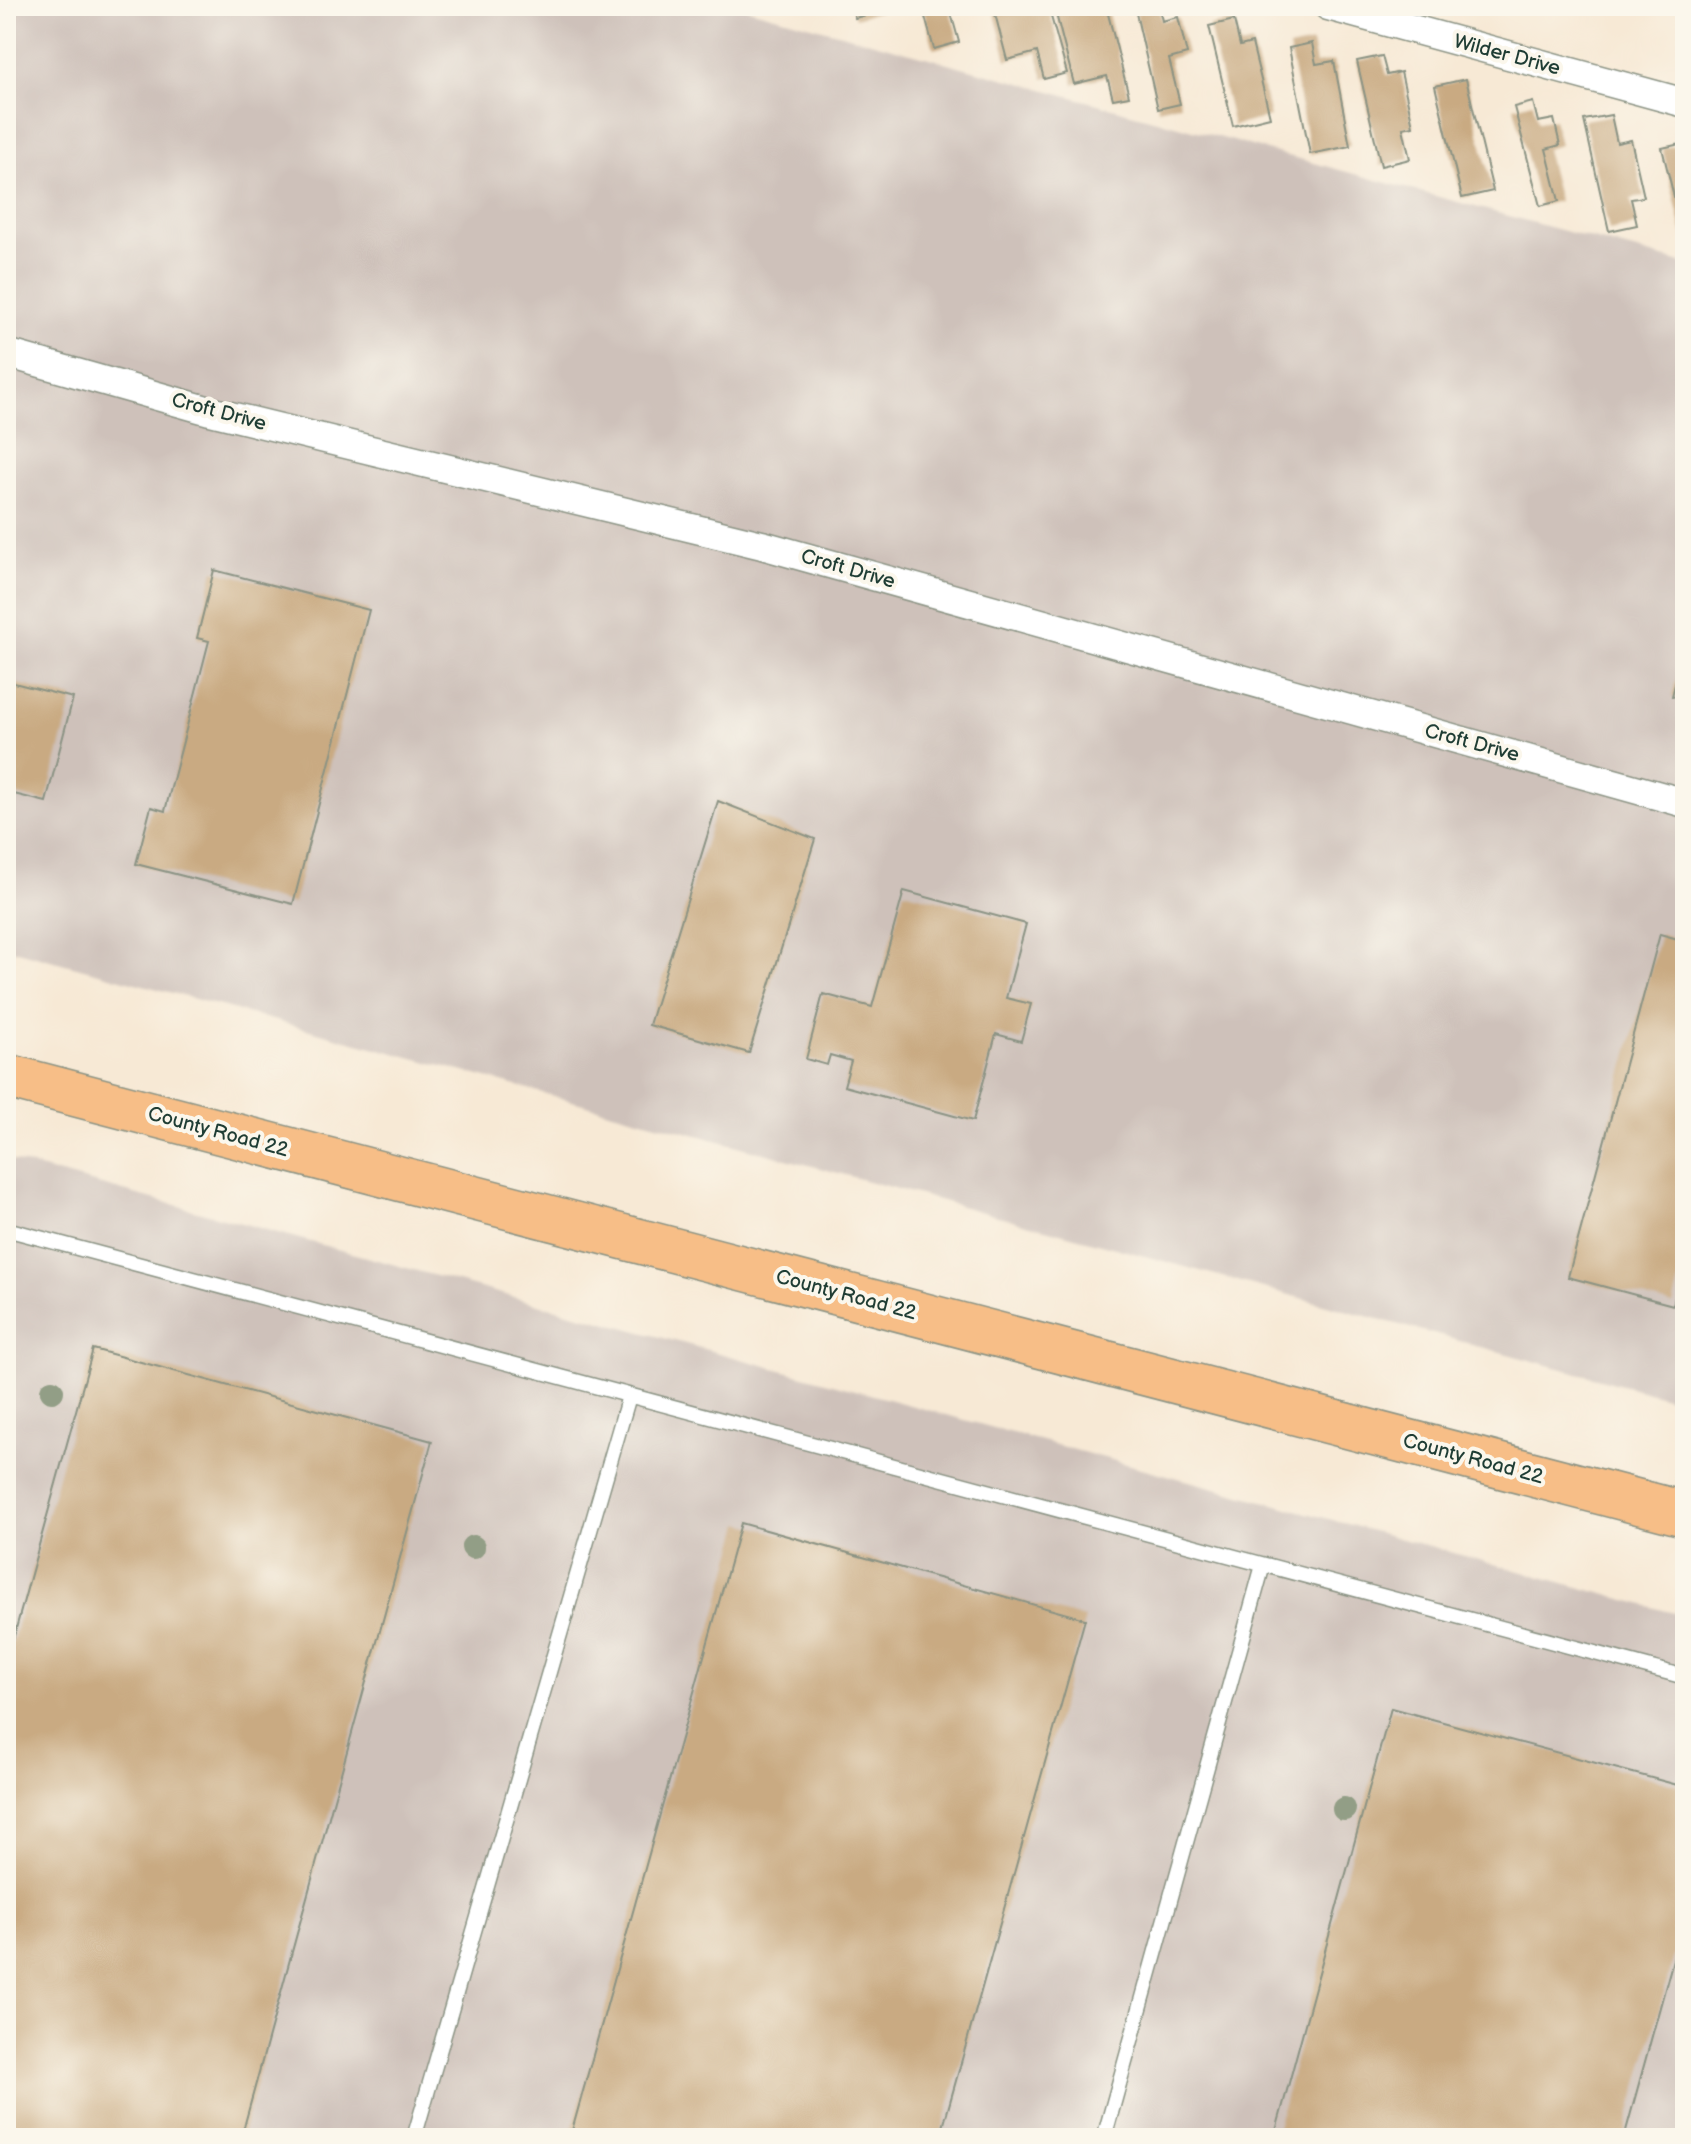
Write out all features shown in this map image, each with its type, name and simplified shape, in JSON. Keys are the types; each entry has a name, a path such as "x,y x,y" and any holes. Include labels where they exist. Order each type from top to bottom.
{"main road":[{"name":"County Road 22","path":"6,1076 1685,1514"}],"street":[{"name":"Wilder Drive","path":"1328,6 1685,103"},
{"name":"Croft Drive","path":"6,353 210,411 762,545 1685,803"}],"lane":[{"path":"6,1229 1685,1677"},
{"path":"414,2138 629,1396"},
{"path":"1104,2138 1263,1565"}],"shaded area":[{"path":"6,6 738,6 1685,264 1685,1402 6,948"},
{"path":"6,1159 1685,1616 1685,2138 6,2138"}],"building":[{"path":"851,6 887,6 888,9 855,18"},
{"path":"922,6 949,6 959,42 934,49"},
{"path":"993,6 1048,6 1067,73 1044,79 1037,52 1007,60"},
{"path":"1054,6 1106,6 1129,96 1113,99 1107,76 1074,84"},
{"path":"1159,8 1162,21 1178,17 1187,54 1169,59 1180,104 1158,109 1136,13"},
{"path":"1234,20 1240,46 1252,43 1270,117 1233,126 1209,26"},
{"path":"1312,43 1316,64 1334,61 1350,146 1310,154 1289,48"},
{"path":"1382,56 1387,75 1401,72 1413,126 1403,128 1410,159 1381,166 1357,61"},
{"path":"1466,79 1493,191 1462,198 1435,86"},
{"path":"1533,102 1538,122 1554,119 1560,145 1546,149 1559,201 1540,206 1514,107"},
{"path":"1611,115 1617,143 1631,140 1644,197 1631,199 1637,225 1609,231 1584,120"},
{"path":"1685,143 1685,237 1684,237 1662,148"},
{"path":"214,570 369,610 293,904 136,864 151,807 165,811 209,641 197,638"},
{"path":"1685,650 1685,700 1672,696"},
{"path":"6,681 73,698 46,802 6,792"},
{"path":"718,801 815,839 749,1053 649,1025"},
{"path":"904,891 1026,924 1006,998 1031,1004 1021,1041 996,1034 973,1121 844,1086 851,1061 830,1055 827,1065 806,1059 823,994 872,1007"},
{"path":"1660,934 1685,941 1685,1258 1673,1305 1568,1277"},
{"path":"93,1349 432,1441 241,2138 6,2138 6,1665"},
{"path":"741,1523 1085,1619 940,2138 570,2138"},
{"path":"1391,1708 1685,1787 1685,1916 1624,2138 1274,2138"}]}
